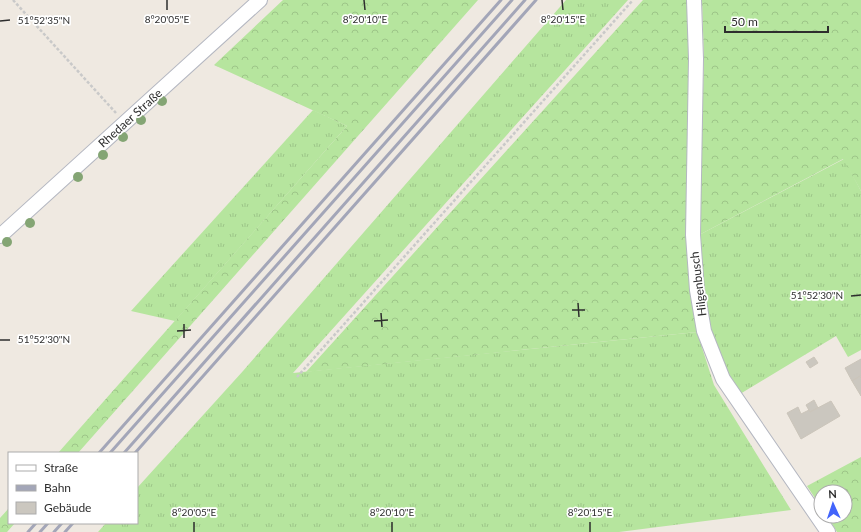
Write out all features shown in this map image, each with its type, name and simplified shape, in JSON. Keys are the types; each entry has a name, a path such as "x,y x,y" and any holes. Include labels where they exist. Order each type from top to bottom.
{"street":[{"name":"Rhedaer Straße","path":"0,236 260,0"},
{"name":"Hilgenbusch","path":"694,0 696,59 693,235 697,290 704,331 723,379 828,532"}],"path":[{"path":"13,0 124,123"},
{"path":"297,377 633,0"}],"green space":[{"path":"283,0 478,0 79,452 59,452 347,126 214,65"},
{"path":"566,0 628,0 293,373 697,332 714,385 791,510 619,532 98,532 105,524 138,524 138,487 243,371"},
{"path":"643,0 688,0 691,293 697,332 306,372"},
{"path":"702,0 861,0 861,191 843,159 699,235 704,59"},
{"path":"313,110 347,126 175,321 131,311"},
{"path":"844,159 861,191 861,350 848,357 836,336 740,394 723,363 710,330 703,294 699,235"},
{"path":"861,457 861,532 837,532 832,524 853,524 853,484 813,484 813,495 807,486"},
{"path":"8,509 8,524 14,524 7,532 0,532 0,518"}],"building":[{"path":"814,357 818,363 810,368 806,362"},
{"path":"861,359 861,376 852,381 845,368"},
{"path":"860,376 861,379 861,396 852,381"},
{"path":"814,400 818,408 810,412 806,405"},
{"path":"831,401 840,416 801,439 787,413 798,407 801,414 809,410 810,412"}],"railway":[{"path":"100,452 501,0"},
{"path":"111,452 512,0"},
{"path":"125,452 525,0"},
{"path":"136,452 536,0"},
{"path":"28,532 35,524"},
{"path":"40,532 47,524"},
{"path":"54,532 61,524"},
{"path":"65,532 72,524"}]}
